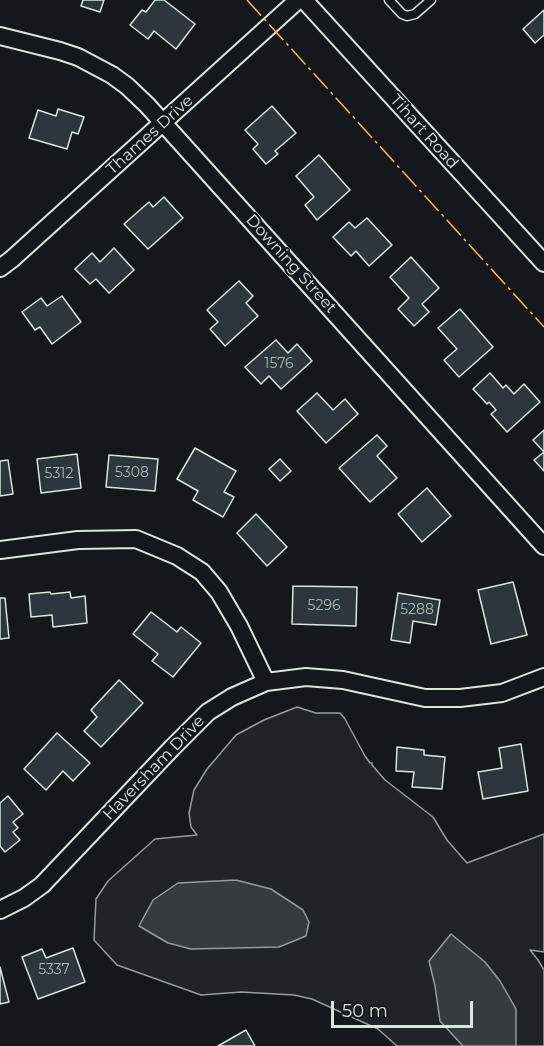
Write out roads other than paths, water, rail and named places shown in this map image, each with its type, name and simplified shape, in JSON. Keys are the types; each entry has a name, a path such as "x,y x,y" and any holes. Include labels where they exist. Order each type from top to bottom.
{"street":[{"name":"Thames Drive","path":"0,268 298,0"},
{"name":"Tihart Road","path":"304,0 544,263"},
{"name":"Downing Street","path":"0,36 78,57 97,66 127,86 164,122 544,546"},
{"path":"0,550 78,540 136,539 177,556 202,572 219,592 239,626 266,682"},
{"name":"Haversham Drive","path":"0,910 24,898 42,885 208,712 232,697 266,682 306,677 343,680 425,698 460,698 502,693 544,677"}],"lane":[{"path":"389,0 402,14 407,16 415,14 430,0"}]}
